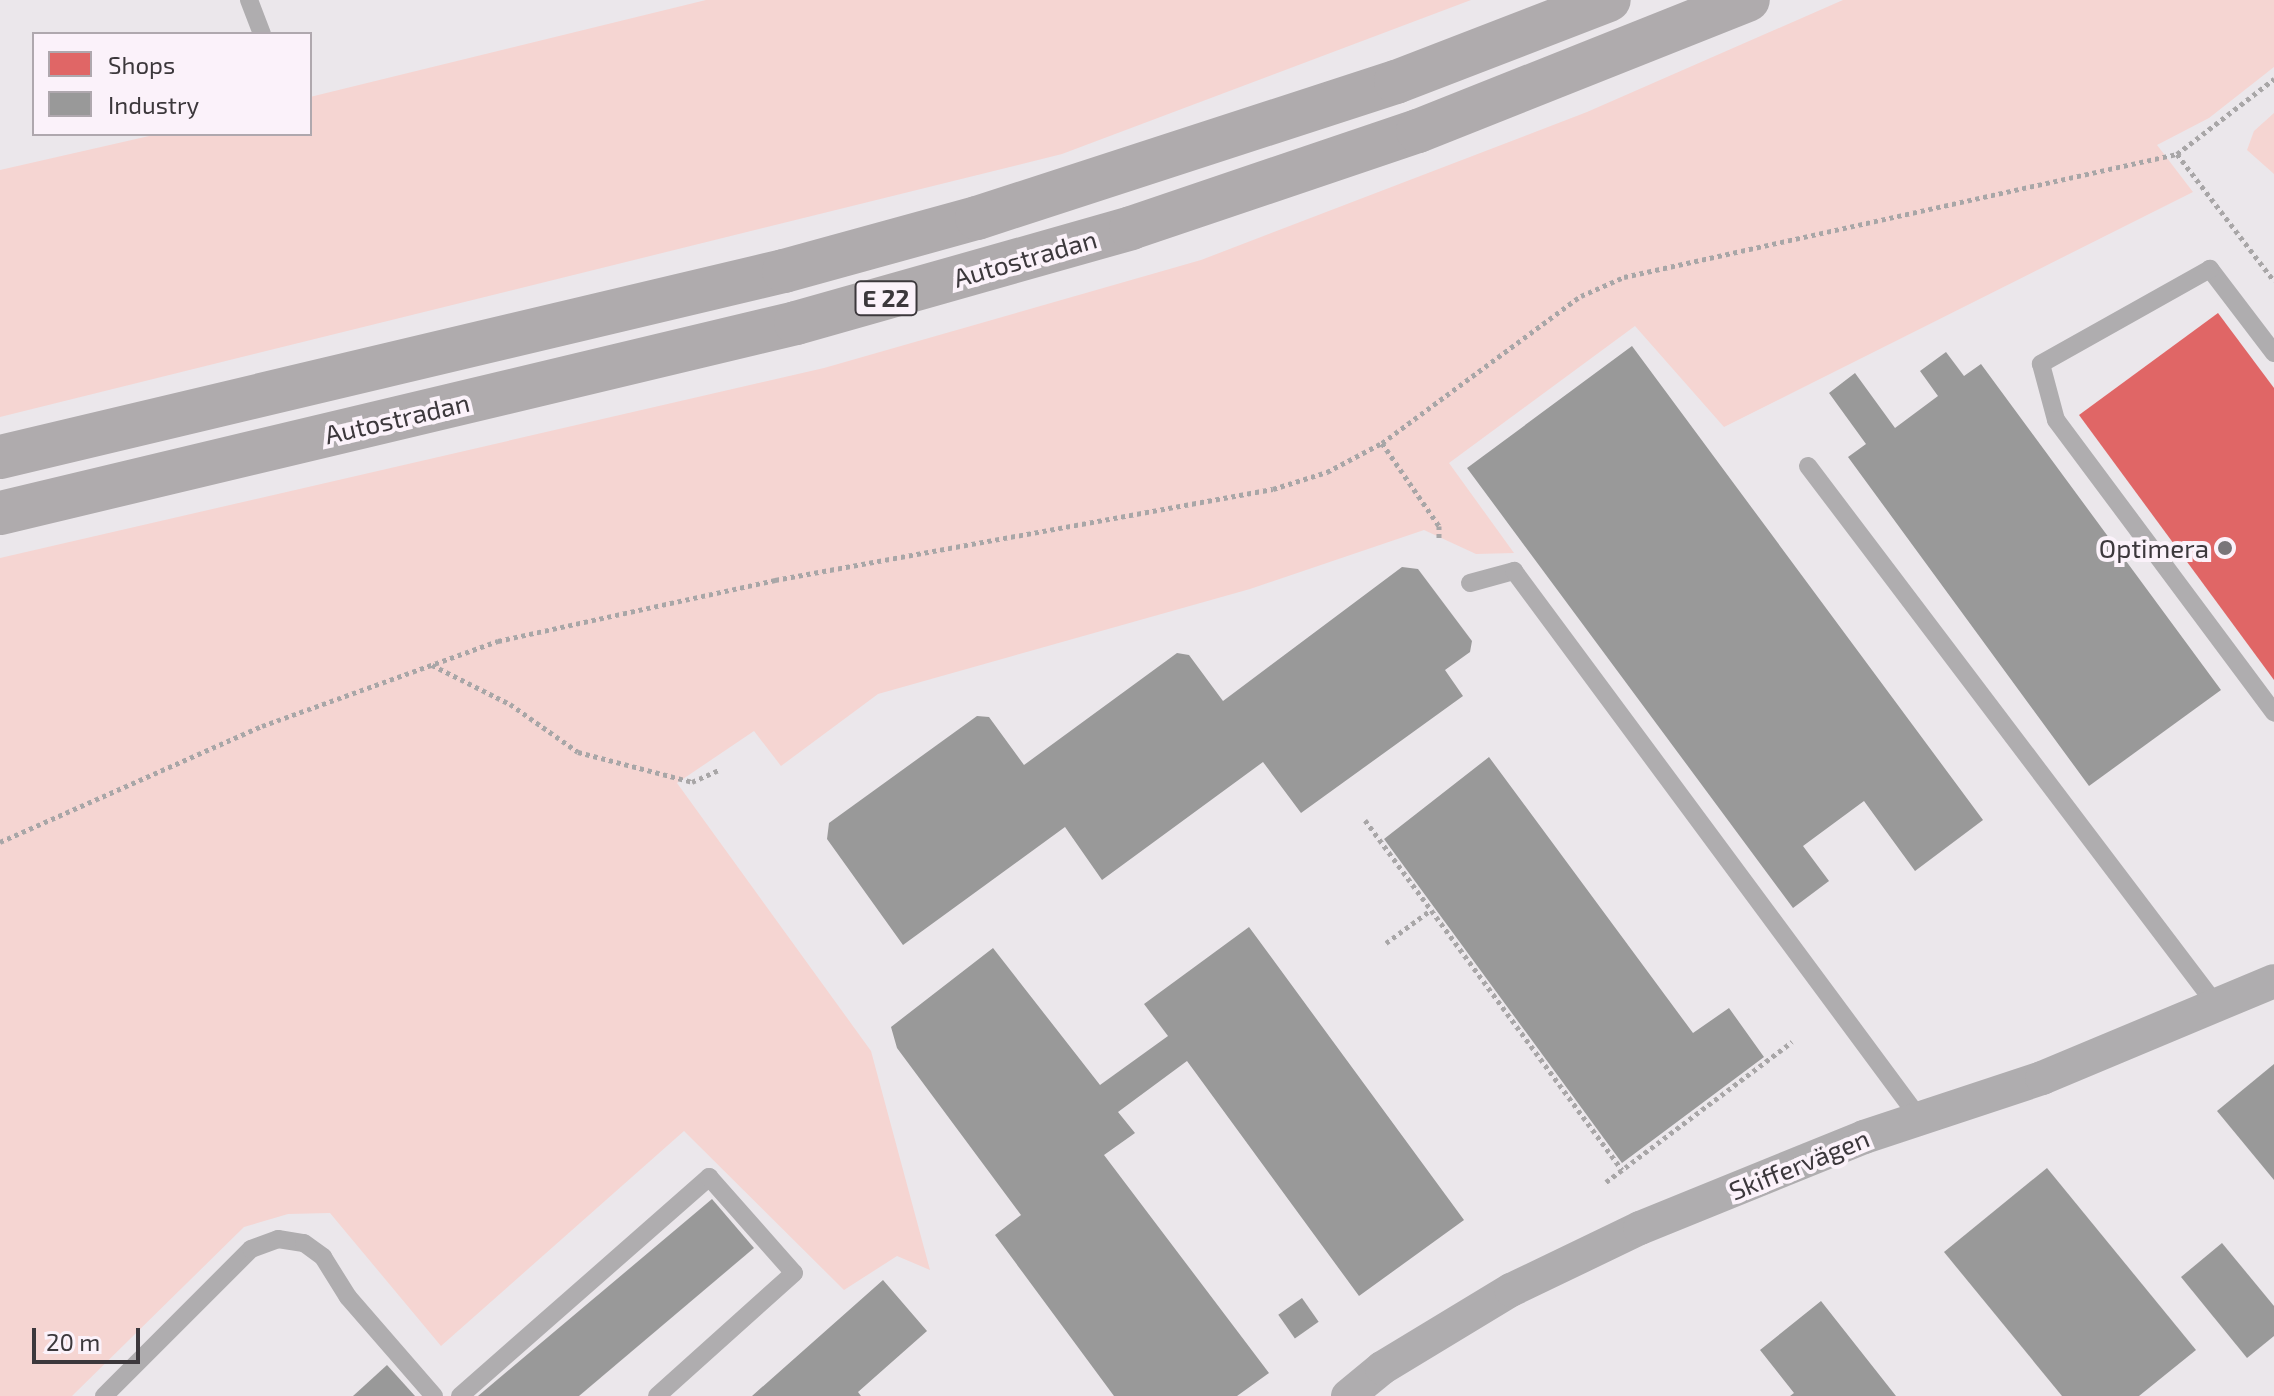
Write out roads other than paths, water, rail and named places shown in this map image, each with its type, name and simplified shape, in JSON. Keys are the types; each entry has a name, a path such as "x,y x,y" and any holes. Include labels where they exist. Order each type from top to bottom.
{"highway":[{"name":"Autostradan","path":"0,457 784,271 977,218 1396,82 1609,0"},
{"name":"Autostradan","path":"0,513 796,323 1002,265 1418,131 1748,0"}],"street":[{"name":"Skiffervägen","path":"1348,1396 1382,1368 1511,1290 1640,1228 1920,1119 2042,1078 2274,981"}],"lane":[{"path":"249,0 261,32"},
{"path":"2274,353 2210,269 2041,364 2056,420 2274,713"},
{"path":"1808,466 2217,1006"},
{"path":"1470,583 1514,571 1920,1119"},
{"path":"460,1396 709,1177 794,1273 657,1396"},
{"path":"104,1396 251,1249 278,1239 304,1243 323,1257 348,1297 434,1396"}],"place":[{"name":"Optimera","path":"2225,548"}]}
